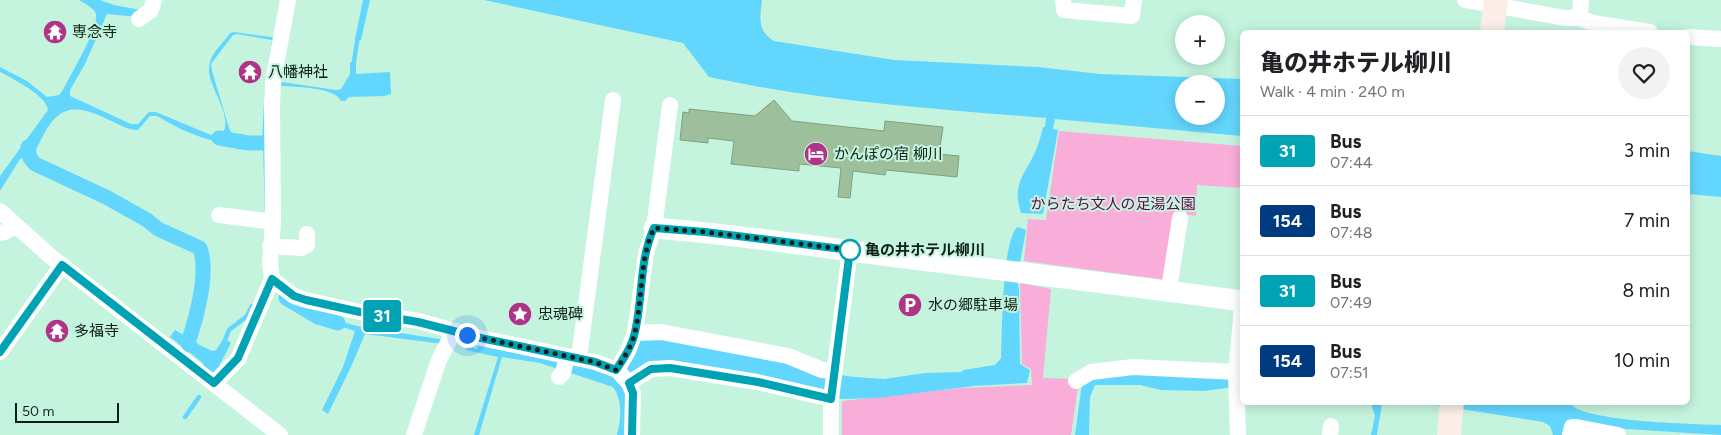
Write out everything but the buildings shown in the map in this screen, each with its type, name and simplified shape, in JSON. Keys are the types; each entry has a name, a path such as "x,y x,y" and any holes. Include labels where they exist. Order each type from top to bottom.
{"main road":[{"path":"1492,30 1495,2"},
{"path":"1449,435 1452,406"}],"street":[{"path":"140,20 151,10 154,0"},
{"path":"208,379 238,358 272,279 270,246 263,221 273,83 288,0"},
{"path":"1062,0 1064,10 1132,16 1134,0"},
{"path":"1465,0 1495,2 1565,18 1580,18 1593,23 1637,30"},
{"path":"1580,18 1581,0"},
{"path":"1690,38 1721,39"},
{"path":"567,365 613,100"},
{"path":"616,370 628,351 635,333 646,254 654,228 670,105"},
{"path":"0,211 7,229 62,265 280,435"},
{"path":"219,215 263,221"},
{"path":"1170,283 1180,218"},
{"path":"654,228 705,232 1012,270 1240,301"},
{"path":"270,246 302,248 307,246 307,234"},
{"path":"831,435 831,399 850,250"},
{"path":"0,352 62,265"},
{"path":"272,279 294,296 306,300 418,322 567,365 616,370 629,383 633,393 632,435"},
{"path":"414,435 439,360 454,331"},
{"path":"635,333 661,332 778,354 822,370 834,371"},
{"path":"1238,435 1237,378 1240,335"},
{"path":"629,383 651,369 670,368 758,382 831,399"},
{"path":"1076,381 1091,372 1134,368 1237,378"},
{"path":"1570,435 1572,427 1618,435"}],"green space":[{"name":"からたち文人の足湯公園","path":"1059,131 1240,146 1240,188 1197,185 1196,216 1177,213 1167,280 1024,261 1028,219 1046,220"},
{"path":"1020,283 1051,289 1043,378 1075,379 1078,386 1071,435 842,435 842,401 962,388 1032,385 1031,369 1022,364"}],"water":[{"path":"79,0 100,0 114,5 141,10 151,0 138,17 107,14 85,64 70,90 70,96 131,124 138,124 149,112 156,112 212,135 223,133 225,116 209,71 213,55 230,33 278,38 265,216 263,147 265,143 262,140 265,84 272,40 237,34 233,35 211,64 229,128 235,139 238,140 238,144 214,141 197,136 157,116 150,116 138,130 134,130 98,115 71,110 63,112 49,125 37,148 35,155 37,161 34,165 23,158 20,159 0,191 0,176 48,110 36,93 0,72 0,67 27,81 47,97 59,95 83,52 95,22 96,15 94,11"},
{"path":"363,0 370,0 361,40 355,39"},
{"path":"484,0 762,0 760,18 762,28 774,41 894,60 1038,67 1100,74 1175,77 1175,125 1225,125 1225,78 1240,79 1240,136 1055,119 1053,129 1058,130 1043,214 1021,213 1018,203 1019,186 1037,147 1043,127 1045,127 1046,118 835,98 709,77 683,43"},
{"path":"350,62 356,62 356,74 390,72 391,94 349,97 345,101 341,101 337,96 323,90 281,86 282,82 336,90 341,89 350,74"},
{"path":"1690,151 1721,156 1721,197 1690,194"},
{"path":"1018,227 1026,230 1017,279 1019,289 1020,364 1030,370 1027,383 974,386 878,398 842,399 700,368 633,376 624,374 638,339 645,337 749,353 818,372 855,377 884,379 925,373 962,372 963,370 995,365 1001,358 1004,288 1009,248 1013,234"},
{"path":"319,316 361,327 446,340 444,344 365,334 328,414 322,410 343,367 355,331 318,319"},
{"path":"192,327 195,329 194,334 197,343 212,351 216,350 224,338 231,343 214,376 206,371 203,363 170,337 175,330 184,335 187,334"},
{"path":"478,343 614,374 626,392 627,435 617,435 620,404 613,387 540,363 502,357 479,435 474,435 498,357 466,350 467,346 477,349"},
{"path":"1096,375 1219,375 1240,386 1204,391 1161,390 1140,385 1095,385 1090,397 1089,435 1075,435 1082,383"},
{"path":"1372,405 1382,405 1377,435 1371,435 1375,416"},
{"path":"1435,405 1573,405 1595,414 1616,418 1665,423 1721,425 1721,435 1626,429 1583,422 1565,435 1553,435 1550,426 1543,422"}],"waterway":[{"path":"354,61 358,36"},
{"path":"219,138 248,143 265,143"},
{"path":"28,147 30,158 35,164 106,197 147,220 158,229 200,248 203,270 202,283 189,345"},
{"path":"286,298 318,317 338,323"},
{"path":"223,345 229,330 247,316 252,306"},
{"path":"185,417 199,397"}],"bus line":[{"name":"31","path":"0,352 62,265 214,383 238,358 272,279 284,290 306,300 418,322 524,348 595,362 616,370 628,351 635,333 646,254 654,228 705,232 850,250 831,399 758,382 670,368 651,369 629,383 633,393 634,405 632,435"}],"place":[{"name":"専念寺","path":"55,32"},
{"name":"八幡神社","path":"250,72"},
{"name":"かんぽの宿 柳川","path":"816,154"},
{"name":"亀の井ホテル柳川","path":"850,250"},
{"name":"水の郷駐車場","path":"910,305"},
{"name":"忠魂碑","path":"520,314"},
{"name":"多福寺","path":"57,331"}],"route":[{"path":"467,335 595,362 616,370 628,351 635,333 646,254 654,228 705,232 850,250"}]}
